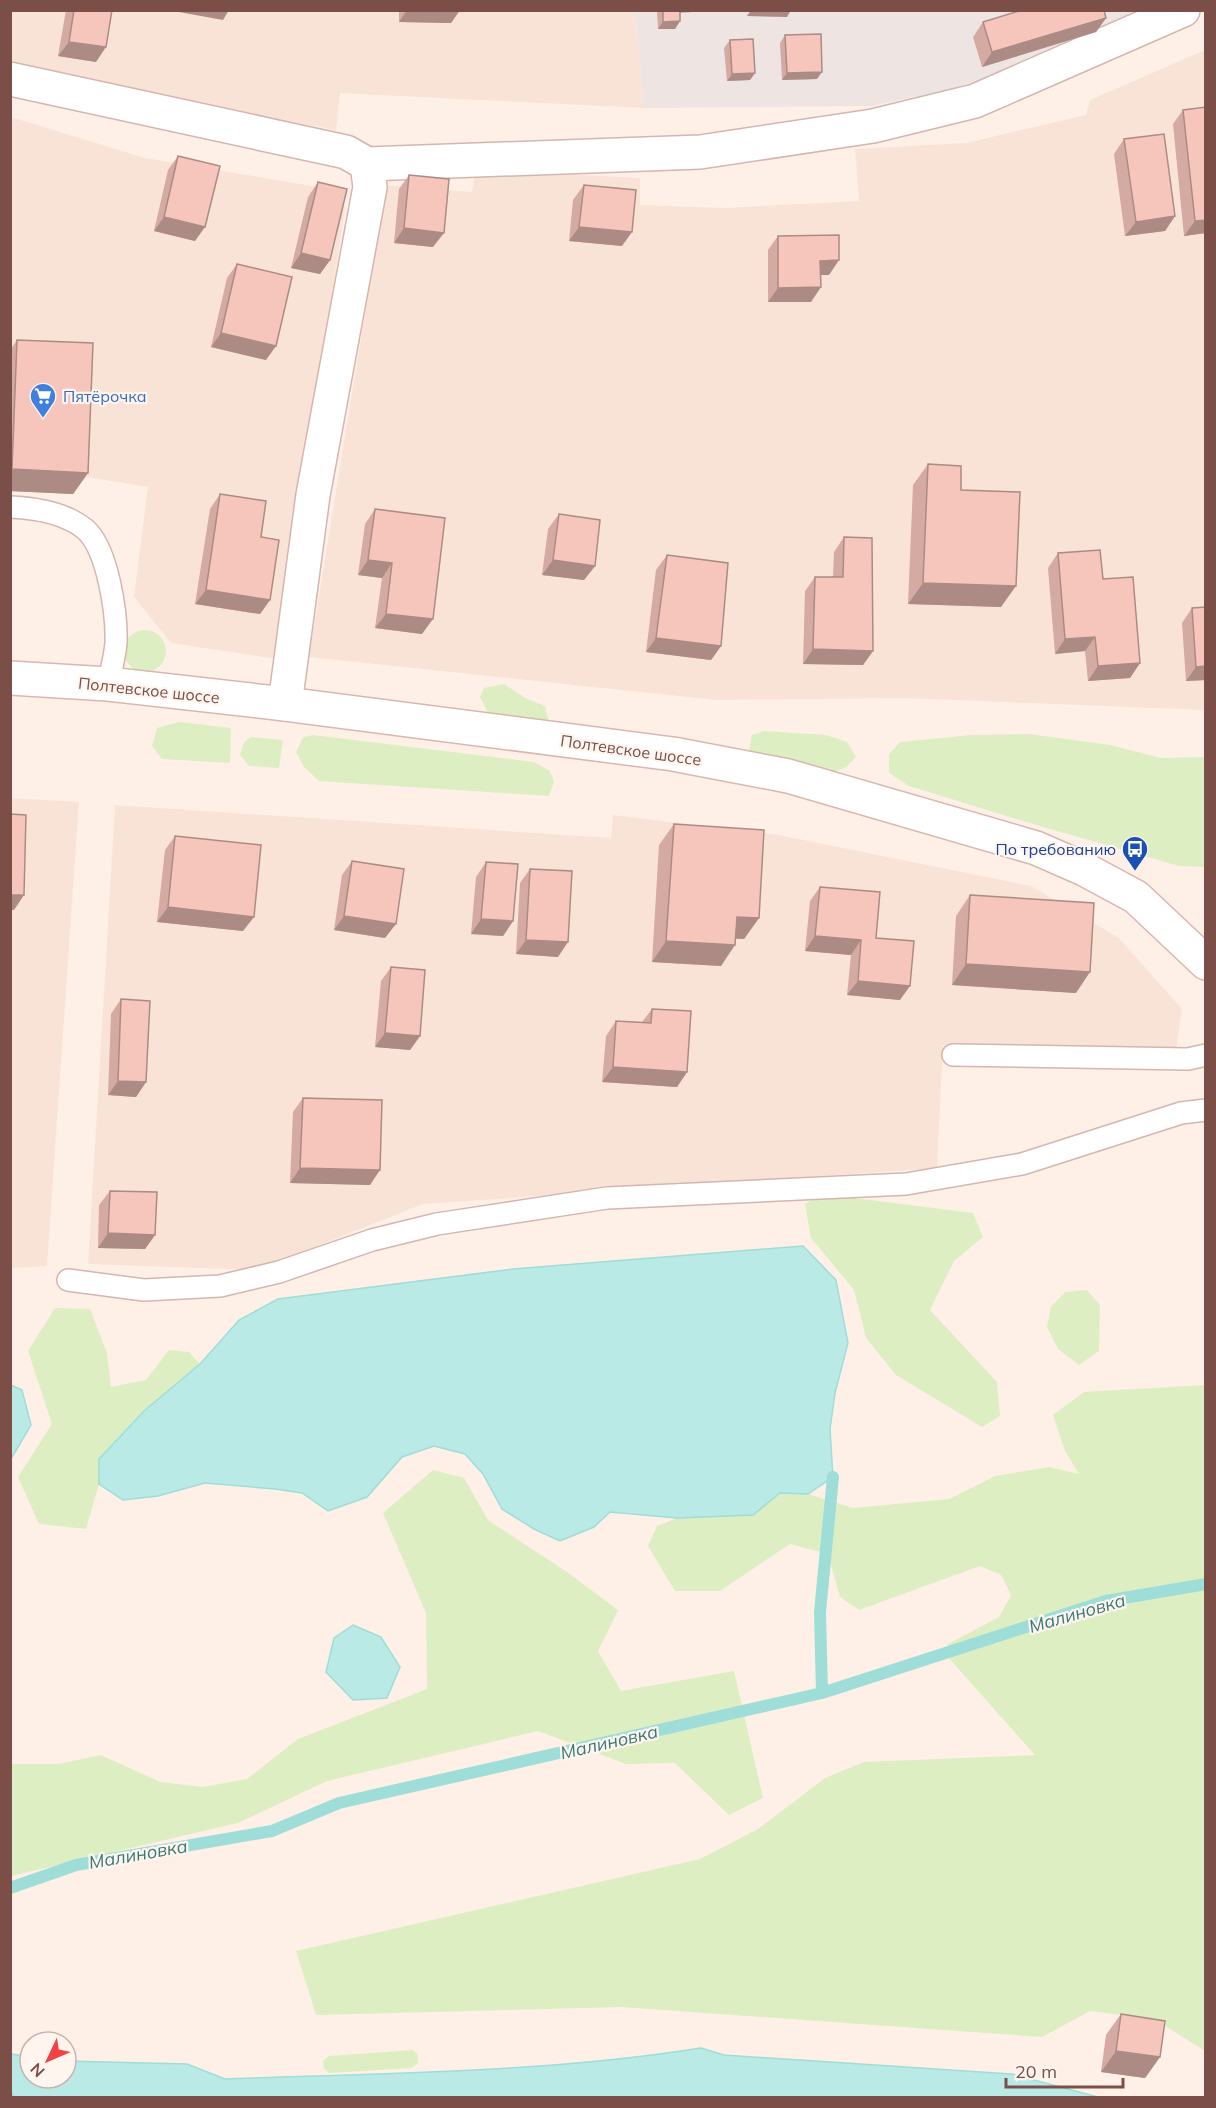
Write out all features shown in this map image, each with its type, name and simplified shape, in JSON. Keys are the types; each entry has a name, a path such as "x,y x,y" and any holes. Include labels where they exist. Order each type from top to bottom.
{"street":[{"path":"10,79 346,152 367,164 700,152 873,126 975,101 1183,10"},
{"path":"285,704 313,495 370,187 367,164"},
{"name":"Полтевское шоссе","path":"10,678 108,684 285,704 673,754 788,776 1036,848 1084,869 1136,897 1205,959"}],"lane":[{"path":"10,507 35,509 60,515 86,530 100,552 115,614 116,645 108,684"},
{"path":"953,1055 1188,1059 1206,1054"},
{"path":"68,1280 144,1290 220,1286 279,1272 372,1240 437,1224 606,1198 906,1184 1022,1164 1181,1113 1206,1110"}],"shaded area":[{"path":"10,11 635,11 644,108 340,93 336,130 11,67"},
{"path":"635,11 1159,11 1110,37 950,89 872,106 644,108"},
{"path":"1205,50 1205,710 904,698 716,700 309,657 386,185 472,192 475,170 640,178 640,205 724,208 859,201 855,149 966,143 1086,115 1090,100"},
{"path":"11,117 145,158 336,190 345,208 277,659 171,643 134,597 148,487 74,475 73,494 11,491"},
{"path":"10,798 79,802 47,1266 11,1268"},
{"path":"115,805 611,838 613,815 779,835 1031,886 1119,938 1182,1009 1175,1056 943,1045 937,1168 423,1204 257,1270 88,1264"}],"green space":[{"path":"145,630 153,631 160,636 165,643 165,659 160,666 153,671 145,672 137,671 130,666 125,659 124,651 125,643 130,636 137,631"},
{"path":"504,684 527,699 545,706 549,722 490,717 480,697 484,688"},
{"path":"179,722 231,728 230,763 162,759 152,746 157,728"},
{"path":"764,731 826,735 847,742 856,757 845,768 830,773 760,760 749,750 752,735"},
{"path":"1029,734 1110,745 1161,758 1205,757 1205,867 1179,866 1033,824 909,786 889,773 889,754 900,742 972,735"},
{"path":"313,735 534,762 550,771 554,782 549,796 319,781 304,767 296,752 303,737"},
{"path":"251,737 283,740 279,768 249,766 240,755 244,742"},
{"path":"823,1194 973,1213 983,1237 954,1261 930,1310 997,1382 1000,1416 982,1427 896,1375 866,1338 854,1290 811,1238 805,1204"},
{"path":"1087,1290 1100,1305 1099,1351 1079,1365 1058,1349 1047,1327 1051,1307 1065,1292"},
{"path":"55,1308 90,1309 107,1353 111,1387 146,1380 169,1350 189,1352 200,1364 144,1411 99,1459 99,1484 86,1529 39,1524 18,1477 52,1424 28,1351"},
{"path":"1205,1385 1205,2051 1154,2019 1090,2011 1042,2037 621,2007 316,2015 296,1951 700,1859 758,1829 825,1778 864,1762 1035,1755 946,1655 948,1644 999,1617 1011,1595 1001,1575 980,1566 859,1610 840,1597 828,1554 790,1544 720,1591 675,1591 648,1546 657,1526 677,1518 753,1515 780,1493 808,1494 853,1508 949,1499 995,1476 1049,1467 1079,1474 1065,1451 1053,1415 1084,1392"},
{"path":"433,1470 464,1478 488,1520 567,1572 618,1610 598,1651 621,1691 734,1671 763,1798 729,1815 675,1763 626,1764 538,1731 327,1781 238,1823 11,1876 11,1764 58,1764 101,1755 160,1782 203,1787 247,1779 298,1739 427,1689 426,1613 383,1513"},
{"path":"413,2050 418,2055 418,2063 412,2068 329,2073 324,2068 323,2061 329,2056"}],"water":[{"path":"803,1246 836,1280 848,1343 835,1393 830,1429 833,1477 808,1494 780,1493 753,1515 677,1518 610,1512 594,1527 560,1541 534,1529 502,1509 483,1474 465,1454 434,1446 402,1457 367,1497 328,1511 302,1493 275,1489 205,1483 158,1496 123,1500 99,1484 99,1459 144,1411 200,1364 239,1320 278,1299 513,1269"},
{"path":"11,1385 22,1390 31,1425 11,1459"},
{"path":"353,1625 381,1637 400,1667 387,1698 353,1700 326,1672 334,1638"},
{"path":"701,2048 724,2055 1011,2074 1098,2097 14,2098 11,2091 11,2054 18,2055 18,2090 78,2090 78,2061 187,2064 225,2079 523,2067"}],"building":[{"path":"74,10 112,10 106,47 69,42"},
{"path":"663,10 680,10 680,21 663,22"},
{"path":"1022,10 1104,10 1106,18 992,52 983,22"},
{"path":"821,34 822,72 787,73 785,35"},
{"path":"753,39 755,73 732,74 730,40"},
{"path":"1206,107 1206,220 1195,221 1183,110"},
{"path":"1164,134 1175,216 1136,222 1124,139"},
{"path":"178,156 220,166 205,227 164,217"},
{"path":"409,175 449,179 444,233 404,228"},
{"path":"318,182 347,189 330,260 301,253"},
{"path":"584,185 636,190 632,232 579,227"},
{"path":"839,235 839,260 820,261 821,287 778,288 778,236"},
{"path":"237,264 292,277 276,346 221,333"},
{"name":"Пятёрочка","path":"17,340 93,343 88,473 12,469"},
{"path":"928,464 961,466 961,490 1020,492 1016,586 923,583"},
{"path":"220,494 266,501 261,537 279,540 270,600 206,590"},
{"path":"375,509 445,518 433,619 386,614 392,563 368,560"},
{"path":"559,514 600,520 595,566 553,560"},
{"path":"844,537 872,538 873,651 813,649 815,577 843,577"},
{"path":"1100,550 1103,579 1133,577 1140,663 1098,666 1095,637 1065,639 1058,553"},
{"path":"667,555 728,563 721,646 656,638"},
{"path":"1206,607 1206,666 1196,667 1192,608"},
{"path":"10,814 26,815 24,895 10,895"},
{"path":"674,824 764,830 759,918 737,917 735,945 666,941"},
{"path":"175,836 261,845 254,917 168,907"},
{"path":"352,861 404,869 396,924 344,916"},
{"path":"486,862 518,864 513,921 481,919"},
{"path":"530,869 572,871 568,942 526,940"},
{"path":"820,887 880,892 876,938 914,941 910,986 858,981 861,940 815,936"},
{"path":"970,895 1094,903 1090,972 966,964"},
{"path":"391,967 425,970 420,1036 385,1033"},
{"path":"121,999 150,1001 146,1082 118,1081"},
{"path":"652,1009 691,1011 687,1072 613,1067 616,1021 651,1023"},
{"path":"303,1098 382,1100 380,1170 300,1168"},
{"path":"110,1191 157,1192 155,1235 108,1233"},
{"path":"1121,2014 1165,2021 1160,2057 1116,2051"}],"waterway":[{"path":"822,1693 820,1612 833,1477"},
{"name":"Малиновка","path":"10,1888 76,1865 272,1831 339,1803 822,1693 1106,1601 1206,1584"}],"place":[{"name":"Пятёрочка","path":"43,419"},
{"name":"По требованию","path":"1135,872"}]}
